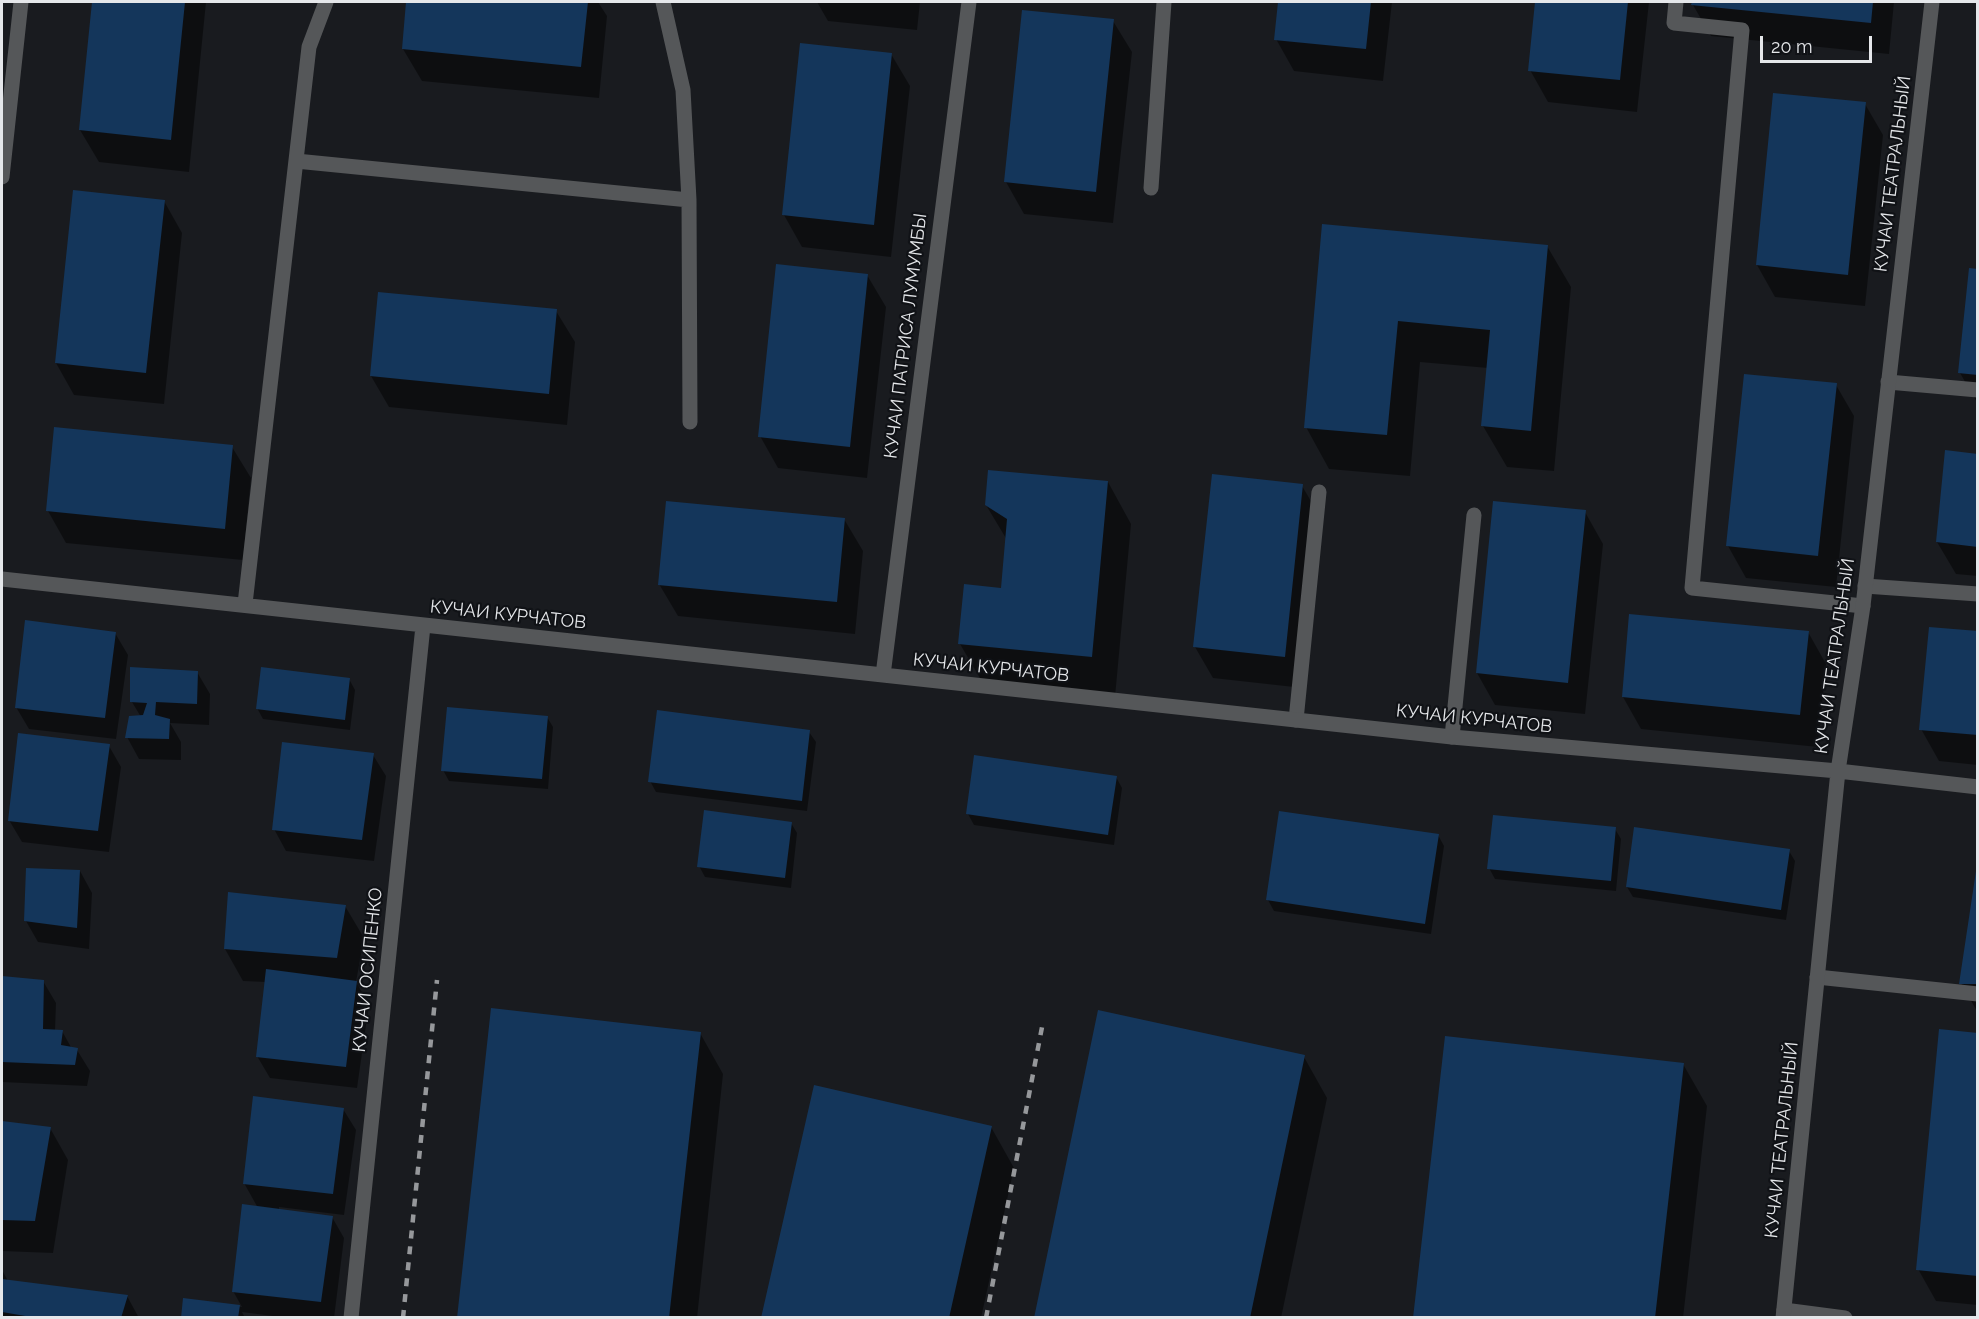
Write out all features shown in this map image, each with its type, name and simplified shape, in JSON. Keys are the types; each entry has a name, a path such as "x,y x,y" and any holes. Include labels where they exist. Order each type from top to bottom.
{"street":[{"path":"2,177 21,2"},
{"path":"245,604 309,47 326,2"},
{"path":"663,2 683,90 689,200 690,422"},
{"name":"КУЧАИ ПАТРИСА ЛУМУМБЫ","path":"883,675 969,2"},
{"path":"1151,188 1164,2"},
{"path":"1676,2 1674,23 1742,30 1692,588 1863,606"},
{"name":"КУЧАИ ТЕАТРАЛЬНЫЙ","path":"1784,1314 1838,771 1863,606 1932,2"},
{"path":"296,161 689,200"},
{"path":"1888,382 1977,390"},
{"path":"1296,720 1320,492"},
{"path":"1452,737 1474,515"},
{"name":"КУЧАИ КУРЧАТОВ","path":"2,579 1452,737 1838,771 1977,787"},
{"path":"1865,586 1977,594"},
{"name":"КУЧАИ ОСИПЕНКО","path":"351,1317 423,626"},
{"path":"1817,977 1977,994"},
{"path":"1784,1314 1845,1317"}],"building":[{"path":"92,2 185,2 171,140 79,130"},
{"path":"406,2 588,2 581,67 402,49"},
{"path":"1278,2 1371,2 1366,49 1274,40"},
{"path":"1535,2 1628,2 1620,80 1528,71"},
{"path":"1692,2 1873,2 1871,23 1691,5"},
{"path":"1022,10 1114,19 1096,192 1004,182"},
{"path":"800,43 892,53 874,225 782,215"},
{"path":"1773,93 1866,102 1848,275 1756,265"},
{"path":"73,190 165,200 146,373 55,363"},
{"path":"1322,224 1548,245 1531,431 1481,426 1490,330 1398,321 1387,435 1304,428"},
{"path":"776,264 868,274 850,447 758,437"},
{"path":"1969,268 1978,269 1978,375 1958,373"},
{"path":"378,292 557,309 549,394 370,376"},
{"path":"1744,374 1837,383 1818,556 1726,546"},
{"path":"54,427 233,445 225,529 46,511"},
{"path":"1945,450 1978,454 1978,547 1936,542"},
{"path":"988,470 1108,481 1092,657 958,644 964,584 1001,588 1007,519 985,505"},
{"path":"1212,474 1303,484 1285,657 1193,647"},
{"path":"666,501 845,518 837,602 658,585"},
{"path":"1493,501 1586,510 1568,683 1476,673"},
{"path":"1629,614 1809,631 1800,715 1622,697"},
{"path":"25,620 116,632 105,718 15,708"},
{"path":"1929,627 1978,631 1978,735 1919,730"},
{"path":"130,667 198,671 197,704 156,702 155,715 170,719 169,739 125,738 129,716 143,715 147,703 130,702"},
{"path":"261,667 350,678 345,720 256,709"},
{"path":"447,707 548,716 542,779 441,771"},
{"path":"657,710 810,730 802,801 648,782"},
{"path":"18,733 110,744 98,831 8,821"},
{"path":"282,742 374,753 362,840 272,830"},
{"path":"974,755 1117,776 1108,835 966,814"},
{"path":"704,810 792,822 785,878 697,867"},
{"path":"1279,811 1439,834 1425,924 1266,900"},
{"path":"1493,815 1616,827 1611,881 1487,869"},
{"path":"1634,827 1790,849 1781,910 1626,887"},
{"path":"26,868 80,870 77,928 24,921"},
{"path":"1976,871 1978,984 1959,984"},
{"path":"228,892 346,905 337,958 224,949"},
{"path":"266,969 357,981 346,1067 256,1057"},
{"path":"2,976 44,980 43,1029 63,1030 61,1045 78,1048 75,1065 2,1062"},
{"path":"491,1008 701,1032 669,1318 457,1318"},
{"path":"1098,1010 1305,1055 1250,1318 1034,1318"},
{"path":"1939,1029 1978,1033 1978,1276 1916,1270"},
{"path":"1445,1036 1684,1063 1655,1318 1413,1318"},
{"path":"814,1085 992,1126 949,1318 761,1318"},
{"path":"253,1096 344,1108 333,1194 243,1184"},
{"path":"2,1121 51,1127 35,1221 2,1220"},
{"path":"242,1204 333,1216 321,1302 232,1292"},
{"path":"2,1279 128,1295 121,1318 37,1318 2,1312"},
{"path":"183,1298 240,1305 238,1318 181,1318"}],"railway":[{"path":"403,1318 437,980"},
{"path":"986,1318 1043,1022"}]}
